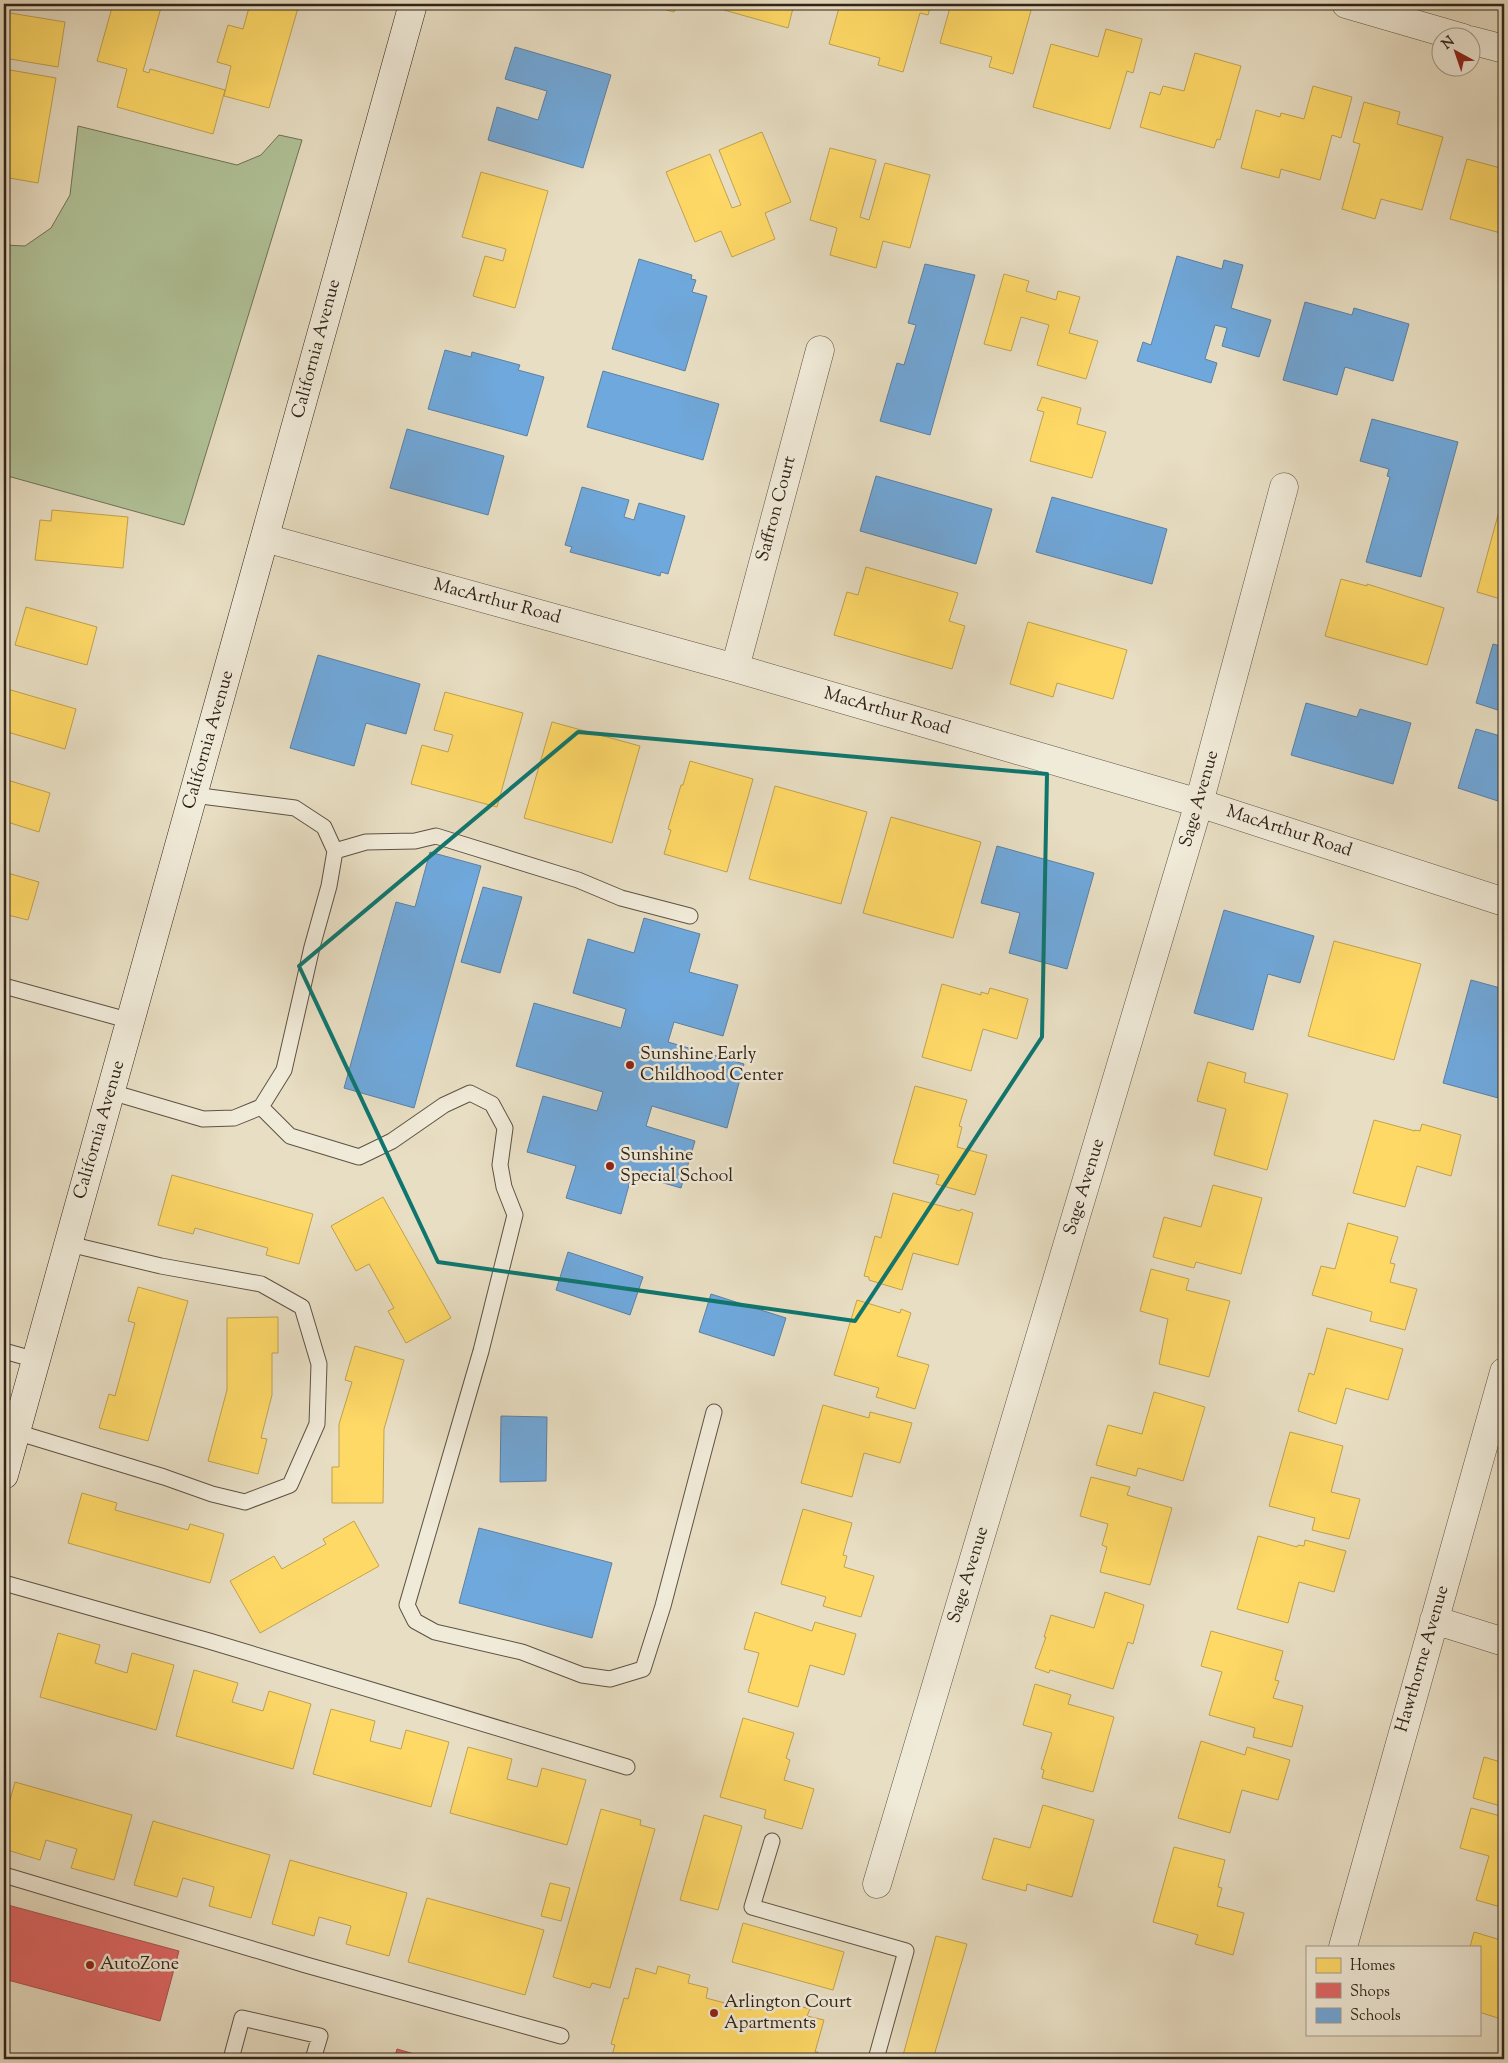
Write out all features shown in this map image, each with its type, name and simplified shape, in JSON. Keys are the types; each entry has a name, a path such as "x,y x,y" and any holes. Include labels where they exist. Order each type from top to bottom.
{"street":[{"name":"California Avenue","path":"4,1475 413,4"},
{"path":"1346,4 1430,28"},
{"path":"1480,43 1504,49"},
{"name":"Saffron Court","path":"735,668 820,350"},
{"name":"Sage Avenue","path":"877,1884 1200,803 1284,487"},
{"name":"MacArthur Road","path":"265,538 735,668 1200,803 1504,902"},
{"name":"Hawthorne Avenue","path":"1343,1946 1504,1372"},
{"path":"1434,1620 1504,1642"}],"lane":[{"path":"111,1092 204,1119 234,1118 261,1107 284,1070 312,947 329,886 335,851 324,827 295,808 194,794"},
{"path":"335,851 366,842 415,840 436,836 578,880 621,898 690,916"},
{"path":"4,986 131,1020"},
{"path":"261,1107 290,1136 359,1157 392,1141 444,1105 470,1093 492,1104 505,1128 500,1165 504,1186 515,1215 481,1351 407,1605 415,1621 435,1632 522,1652 582,1675 610,1679 643,1669 663,1606 714,1412"},
{"path":"16,1432 164,1477 212,1494 245,1502 290,1485 316,1424 319,1364 302,1307 261,1284 161,1266 68,1244"},
{"path":"4,1351 36,1360"},
{"path":"4,1584 209,1641 627,1767"},
{"path":"772,1841 752,1908 906,1951 876,2059"},
{"path":"4,1875 306,1966 561,2036"},
{"path":"231,2059 242,2018 320,2036 313,2059"}],"highlighted area":[{"path":"578,732 1047,774 1042,1037 855,1321 438,1262 299,966"}],"green space":[{"path":"78,126 237,165 261,155 279,135 302,140 184,525 4,475 4,245 25,246 51,228 70,195"}],"building: Homes":[{"path":"113,4 162,4 143,71 149,73 150,69 225,90 213,134 117,107 127,69 97,61"},
{"path":"250,4 284,4 298,8 269,108 224,96 231,66 217,62 228,25 243,29"},
{"path":"644,4 677,4 674,12"},
{"path":"726,4 794,4 788,28 724,10"},
{"path":"840,4 931,4 928,15 920,13 903,72 878,65 880,58 829,44"},
{"path":"951,4 997,4 1007,7 1007,4 1020,4 1032,7 1013,74 989,67 992,57 940,43"},
{"path":"4,12 65,22 58,67 4,58"},
{"path":"1106,29 1142,39 1133,73 1127,71 1110,129 1033,107 1051,44 1098,57"},
{"path":"1195,53 1241,66 1220,140 1217,139 1214,148 1140,127 1150,92 1160,95 1163,86 1184,91"},
{"path":"10,70 56,78 38,183 4,177 4,109"},
{"path":"1313,86 1352,97 1341,138 1332,135 1320,180 1281,169 1279,178 1241,168 1256,110 1280,117 1281,113 1304,119"},
{"path":"1364,102 1400,112 1397,124 1443,137 1422,210 1381,199 1375,219 1342,209 1360,144 1353,142"},
{"path":"762,132 791,202 765,213 775,239 732,257 721,231 695,242 666,172 710,154 732,208 741,205 719,150"},
{"path":"830,148 876,160 860,217 869,220 885,163 930,175 910,248 883,241 876,268 830,255 837,228 810,220"},
{"path":"1467,159 1504,169 1504,234 1450,219"},
{"path":"481,172 548,191 515,308 473,296 485,256 503,261 506,249 462,237"},
{"path":"1004,274 1029,281 1026,291 1056,300 1058,291 1080,297 1069,333 1098,341 1086,379 1037,365 1049,325 1021,317 1011,351 984,344"},
{"path":"1042,397 1081,408 1077,424 1106,432 1092,478 1030,461 1044,412 1037,410"},
{"path":"1504,493 1504,600 1477,592"},
{"path":"52,510 128,517 123,568 35,560 40,520 51,521"},
{"path":"866,567 958,593 949,621 965,626 952,669 834,635 847,592 858,595"},
{"path":"1341,579 1367,586 1367,584 1444,608 1427,665 1325,636"},
{"path":"26,607 97,627 87,665 15,645"},
{"path":"1028,622 1127,650 1113,699 1057,683 1053,697 1010,684"},
{"path":"4,688 76,709 65,749 4,731"},
{"path":"445,692 523,713 497,807 411,784 422,745 448,752 453,735 434,730"},
{"path":"552,722 640,746 612,843 524,818"},
{"path":"690,761 753,779 727,872 664,854 671,830 668,829"},
{"path":"4,779 50,793 39,832 4,821"},
{"path":"775,786 867,812 841,904 749,879"},
{"path":"891,817 981,842 953,938 863,913"},
{"path":"4,872 39,882 28,920 4,914"},
{"path":"1334,941 1421,964 1394,1060 1308,1036"},
{"path":"942,984 981,995 981,992 988,994 990,988 1028,999 1017,1039 983,1029 971,1071 922,1057"},
{"path":"1208,1062 1246,1073 1244,1082 1288,1094 1267,1170 1214,1155 1226,1109 1197,1101"},
{"path":"915,1086 967,1100 959,1126 962,1127 957,1147 987,1155 975,1195 936,1184 939,1175 893,1163"},
{"path":"1374,1120 1415,1131 1420,1131 1422,1124 1461,1135 1451,1176 1417,1166 1405,1207 1353,1193"},
{"path":"172,1175 313,1214 299,1264 266,1255 268,1248 195,1228 193,1234 158,1225"},
{"path":"1213,1185 1262,1198 1241,1274 1196,1262 1194,1268 1153,1257 1164,1217 1201,1227"},
{"path":"893,1193 973,1213 958,1265 913,1253 902,1290 869,1280 869,1277 864,1276 875,1236 881,1238"},
{"path":"383,1197 451,1318 406,1343 388,1311 394,1308 369,1264 356,1271 331,1226"},
{"path":"1348,1223 1398,1237 1390,1263 1395,1264 1390,1282 1417,1289 1405,1330 1370,1321 1372,1312 1312,1295 1321,1266 1335,1269"},
{"path":"1151,1269 1189,1279 1186,1290 1230,1301 1209,1377 1159,1364 1168,1319 1140,1311"},
{"path":"138,1287 188,1301 148,1441 99,1428 109,1394 115,1396 135,1323 128,1321"},
{"path":"857,1300 900,1313 901,1309 911,1313 897,1356 929,1365 915,1409 876,1397 879,1388 834,1375"},
{"path":"278,1317 278,1353 272,1353 272,1395 261,1438 267,1439 258,1474 208,1461 227,1390 227,1318"},
{"path":"1327,1328 1403,1349 1388,1400 1346,1388 1336,1424 1298,1411 1309,1373 1314,1375"},
{"path":"355,1346 404,1360 384,1429 383,1503 332,1503 332,1467 339,1467 339,1424 352,1382 345,1380"},
{"path":"1154,1392 1205,1407 1183,1481 1138,1468 1136,1476 1096,1465 1108,1425 1142,1434"},
{"path":"823,1405 869,1418 870,1412 912,1423 900,1463 864,1453 852,1497 801,1483"},
{"path":"1290,1432 1343,1446 1331,1492 1360,1499 1349,1539 1312,1530 1315,1518 1269,1506"},
{"path":"1091,1477 1130,1487 1127,1495 1172,1508 1150,1585 1100,1572 1107,1547 1102,1545 1108,1524 1080,1516"},
{"path":"82,1493 117,1503 115,1510 188,1530 190,1524 224,1534 210,1583 68,1543"},
{"path":"803,1509 852,1523 843,1555 847,1556 844,1567 874,1576 861,1617 823,1606 826,1597 781,1584"},
{"path":"354,1521 379,1566 260,1633 230,1581 274,1556 282,1569 326,1544 323,1539"},
{"path":"1258,1536 1297,1547 1298,1545 1304,1546 1305,1540 1346,1551 1334,1592 1299,1582 1288,1623 1237,1609"},
{"path":"1105,1592 1144,1605 1133,1644 1128,1642 1113,1689 1050,1670 1049,1673 1035,1668 1046,1637 1044,1637 1051,1615 1094,1628"},
{"path":"755,1612 812,1631 815,1622 856,1634 844,1675 810,1665 798,1707 748,1692 759,1653 744,1649"},
{"path":"1211,1631 1283,1651 1275,1680 1279,1681 1273,1698 1303,1706 1292,1747 1253,1737 1255,1728 1209,1715 1222,1672 1201,1666"},
{"path":"58,1633 100,1645 95,1663 127,1673 132,1653 174,1665 156,1730 40,1697"},
{"path":"194,1670 238,1683 232,1702 263,1711 269,1691 311,1704 293,1769 176,1736"},
{"path":"1035,1684 1071,1695 1068,1704 1114,1717 1093,1792 1042,1778 1044,1770 1041,1769 1052,1733 1023,1725"},
{"path":"331,1709 375,1721 370,1741 401,1749 406,1730 449,1742 431,1807 313,1774"},
{"path":"743,1718 794,1733 786,1758 790,1760 784,1780 814,1789 802,1829 764,1818 766,1810 720,1797"},
{"path":"1201,1741 1245,1755 1247,1747 1290,1760 1278,1800 1242,1790 1230,1833 1178,1818"},
{"path":"468,1747 512,1759 507,1779 537,1787 542,1768 586,1780 567,1845 450,1813"},
{"path":"1484,1757 1504,1763 1504,1807 1473,1798"},
{"path":"15,1782 132,1815 114,1880 71,1868 77,1849 46,1840 40,1860 4,1849 4,1822"},
{"path":"1043,1805 1094,1820 1072,1897 1027,1884 1026,1891 982,1879 994,1838 1030,1848"},
{"path":"1471,1808 1504,1817 1504,1908 1476,1900 1489,1856 1460,1848"},
{"path":"601,1809 641,1820 640,1825 655,1829 610,1988 592,1983 590,1988 553,1977"},
{"path":"704,1815 742,1826 718,1910 680,1900"},
{"path":"153,1821 270,1855 251,1918 209,1906 214,1887 183,1878 177,1897 134,1885"},
{"path":"1174,1847 1225,1860 1218,1887 1222,1888 1217,1906 1244,1913 1233,1955 1195,1944 1198,1935 1153,1922"},
{"path":"290,1860 407,1893 389,1956 346,1944 351,1926 319,1917 314,1936 272,1924"},
{"path":"550,1883 570,1888 561,1921 541,1916"},
{"path":"427,1898 544,1930 525,1995 408,1962"},
{"name":"Arlington Court Apartments","path":"743,1923 844,1952 833,1990 732,1962"},
{"path":"1474,1932 1504,1941 1504,2007 1501,2019 1480,2012 1480,1946 1470,1946"},
{"path":"936,1936 967,1944 933,2059 902,2059"},
{"name":"Arlington Court Apartments","path":"658,1966 690,1975 688,1983 708,1988 706,1998 751,2010 754,2002 775,2007 777,2000 810,2009 807,2016 824,2020 815,2052 818,2052 816,2059 611,2059 615,2045 611,2044 624,1998 628,1999 636,1968 656,1974"}],"building: Shops":[{"name":"AutoZone","path":"4,1904 179,1951 160,2021 4,1979"},
{"path":"397,2049 432,2059 394,2059"}],"building: Schools":[{"path":"515,47 611,75 583,168 488,140 497,107 538,120 547,91 505,79"},
{"path":"1177,256 1222,269 1224,260 1243,265 1231,308 1271,320 1259,357 1222,346 1227,328 1215,325 1205,359 1217,363 1211,383 1137,361 1143,342 1151,345"},
{"path":"639,259 692,275 691,279 696,280 692,292 707,296 685,371 612,349"},
{"path":"925,264 975,275 930,435 880,421 897,363 904,365 916,325 908,323"},
{"path":"1305,302 1352,315 1354,308 1409,324 1393,381 1345,367 1337,395 1283,380"},
{"path":"445,350 471,357 472,352 520,365 518,370 544,377 527,436 428,409"},
{"path":"603,371 719,404 703,460 587,427"},
{"path":"1372,419 1458,442 1421,577 1366,562 1390,477 1387,476 1389,469 1360,461"},
{"path":"407,429 504,456 488,515 390,488"},
{"path":"876,476 992,509 976,564 860,531"},
{"path":"582,487 629,500 624,517 634,520 639,503 685,516 668,574 661,572 660,576 570,552 572,547 565,545"},
{"path":"1052,497 1167,529 1152,584 1036,552"},
{"path":"1493,644 1504,647 1504,712 1476,703"},
{"path":"318,655 420,684 406,734 366,723 354,766 290,748"},
{"path":"1306,703 1357,717 1360,709 1411,723 1393,784 1291,755"},
{"path":"1476,729 1504,737 1504,803 1458,788"},
{"path":"997,846 1094,873 1067,969 1009,953 1020,913 981,903"},
{"path":"430,852 481,866 414,1108 344,1088 396,902 415,907"},
{"path":"483,887 522,897 500,973 461,962"},
{"path":"1224,910 1314,936 1300,983 1268,974 1253,1030 1194,1013"},
{"name":"Sunshine Early Childhood Center","path":"644,918 700,934 689,972 738,985 723,1036 674,1022 668,1042 744,1064 727,1128 652,1106 646,1126 695,1141 681,1188 632,1174 621,1214 566,1198 576,1166 527,1152 543,1096 597,1111 603,1092 516,1066 534,1003 621,1028 626,1009 573,993 588,939 634,953"},
{"path":"1471,980 1504,989 1504,1090 1502,1099 1443,1083"},
{"path":"568,1252 643,1277 630,1315 556,1290"},
{"path":"711,1294 786,1318 774,1356 699,1332"},
{"path":"501,1416 547,1417 546,1481 500,1482"},
{"path":"479,1528 612,1563 592,1638 459,1603"}],"place":[{"name":"Sunshine Early Childhood Center","path":"630,1065"},
{"name":"Sunshine Special School","path":"610,1166"},
{"name":"AutoZone","path":"90,1965"},
{"name":"Arlington Court Apartments","path":"714,2013"}]}
